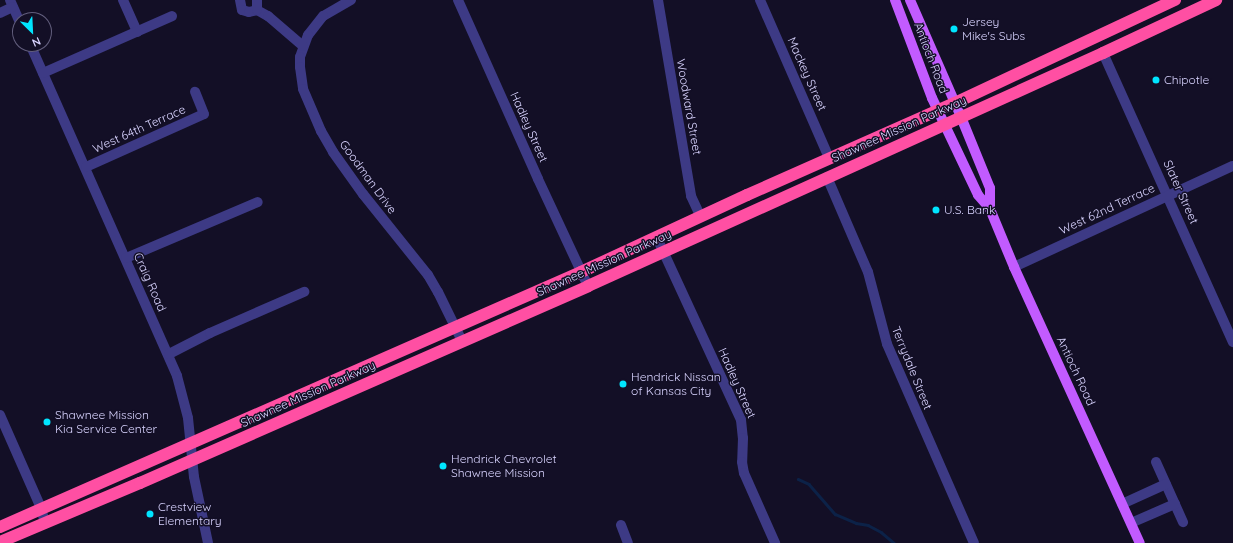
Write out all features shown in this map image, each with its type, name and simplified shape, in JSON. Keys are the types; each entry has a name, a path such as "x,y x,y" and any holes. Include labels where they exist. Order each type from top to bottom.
{"highway":[{"name":"Shawnee Mission Parkway","path":"0,527 456,328 657,238 747,194 955,103 1175,0"},
{"name":"Shawnee Mission Parkway","path":"0,542 193,460 588,286 1103,53 1216,0"},
{"path":"1103,53 1106,45 1144,15"}],"main road":[{"name":"Antioch Road","path":"895,0 938,110 978,195 990,208 1014,266 1140,543"},
{"name":"Antioch Road","path":"910,0 990,188 990,208"}],"street":[{"path":"123,0 137,32"},
{"path":"240,0 242,10 249,12 257,5 303,46 308,35 323,16 351,0"},
{"name":"Hadley Street","path":"458,0 588,286"},
{"name":"Woodward Street","path":"658,0 691,196 701,217"},
{"name":"Mackey Street","path":"760,0 829,158"},
{"path":"0,13 12,3"},
{"path":"43,73 172,16"},
{"name":"Goodman Drive","path":"303,46 300,62 301,81 321,131 347,174 428,275 462,341"},
{"name":"Craig Road","path":"34,52 169,354 184,397 192,442 193,460 208,543"},
{"name":"Slater Street","path":"1103,53 1233,342"},
{"name":"West 64th Terrace","path":"86,167 204,114 195,92"},
{"name":"West 62nd Terrace","path":"1014,266 1233,166"},
{"name":"Terrydale Street","path":"827,177 868,272 881,325 889,349 974,543"},
{"path":"126,258 258,202"},
{"name":"Hadley Street","path":"657,238 741,420 743,438 742,462 744,473 775,543"},
{"path":"169,354 210,333 304,292"},
{"path":"0,414 41,508 45,523"},
{"path":"1156,462 1183,522"},
{"path":"1122,504 1166,484"},
{"path":"1131,523 1175,504"},
{"path":"621,525 628,543"}],"waterway":[{"path":"798,479 809,484 835,514 856,523 868,525 881,532 894,543"}],"place":[{"name":"Jersey Mike's Subs","path":"954,29"},
{"name":"Chipotle","path":"1156,80"},
{"name":"U.S. Bank","path":"936,210"},
{"name":"Hendrick Nissan of Kansas City","path":"623,384"},
{"name":"Shawnee Mission Kia Service Center","path":"47,422"},
{"name":"Hendrick Chevrolet Shawnee Mission","path":"443,466"},
{"name":"Crestview Elementary","path":"150,514"}]}
